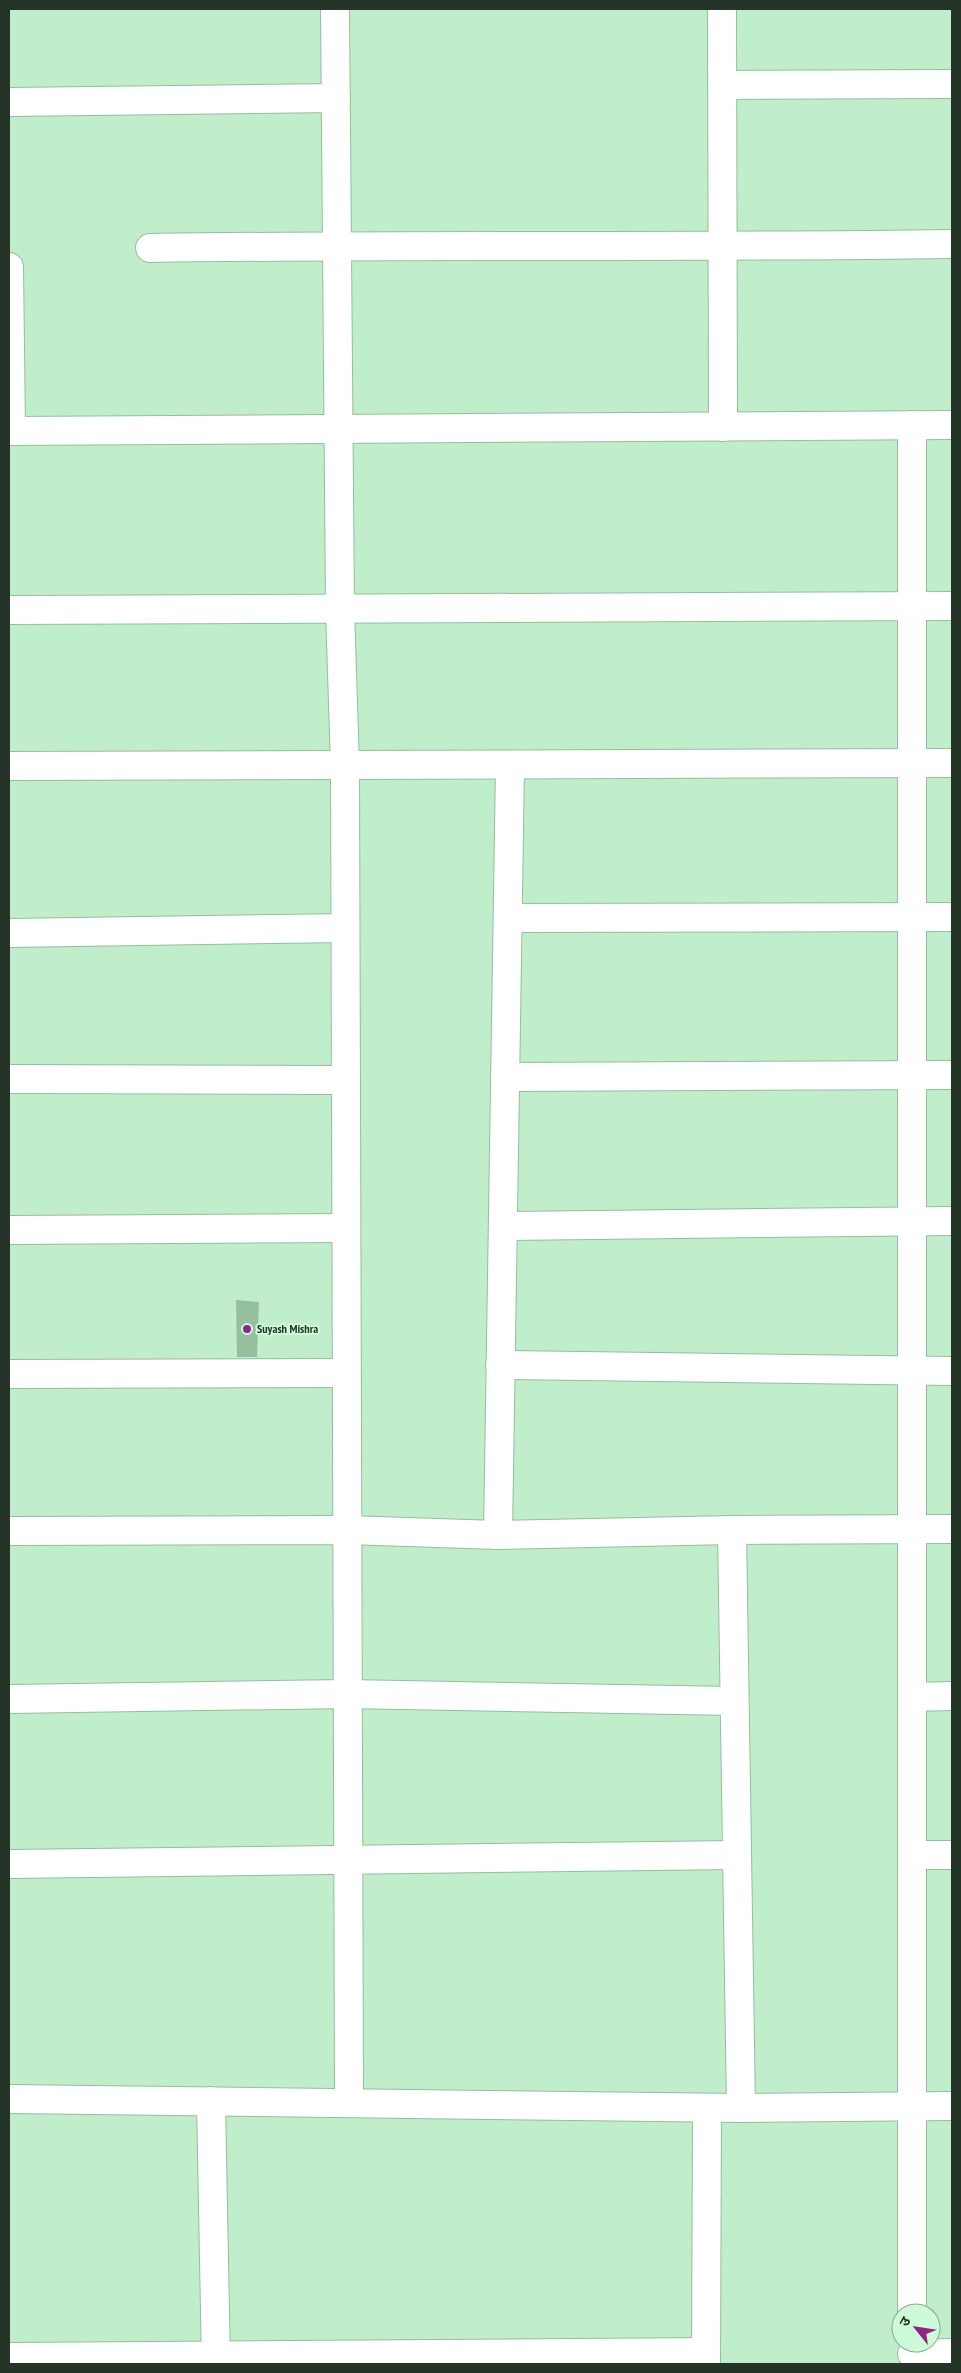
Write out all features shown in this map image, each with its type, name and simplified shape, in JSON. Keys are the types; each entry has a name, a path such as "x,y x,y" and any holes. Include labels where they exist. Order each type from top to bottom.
{"street":[{"path":"335,9 340,609 345,766 349,2102"},
{"path":"722,9 723,427"},
{"path":"722,85 952,84"},
{"path":"9,102 336,98"},
{"path":"150,248 337,245 722,247 952,244"},
{"path":"9,268 10,431 952,425"},
{"path":"912,425 912,2303"},
{"path":"9,610 952,606"},
{"path":"9,766 510,766 952,763"},
{"path":"498,1536 510,766"},
{"path":"508,918 952,917"},
{"path":"9,933 346,928"},
{"path":"505,1077 952,1075"},
{"path":"9,1078 346,1080"},
{"path":"503,1226 952,1221"},
{"path":"9,1230 346,1228"},
{"path":"500,1366 952,1371"},
{"path":"9,1374 346,1372"},
{"path":"9,1531 347,1530 498,1536 732,1530 952,1529"},
{"path":"732,1530 733,1700 741,2108"},
{"path":"9,1698 347,1694 733,1700"},
{"path":"912,1697 952,1696"},
{"path":"9,1864 348,1858 737,1855"},
{"path":"912,1855 952,1855"},
{"path":"9,2099 707,2108 952,2106"},
{"path":"210,2101 216,2360"},
{"path":"9,2357 216,2360 706,2358 707,2108"},
{"path":"912,2354 952,2353"}],"building":[{"name":"Suyash Mishra","path":"236,1300 259,1302 257,1357 237,1357"}],"place":[{"name":"Suyash Mishra","path":"247,1329"}]}
